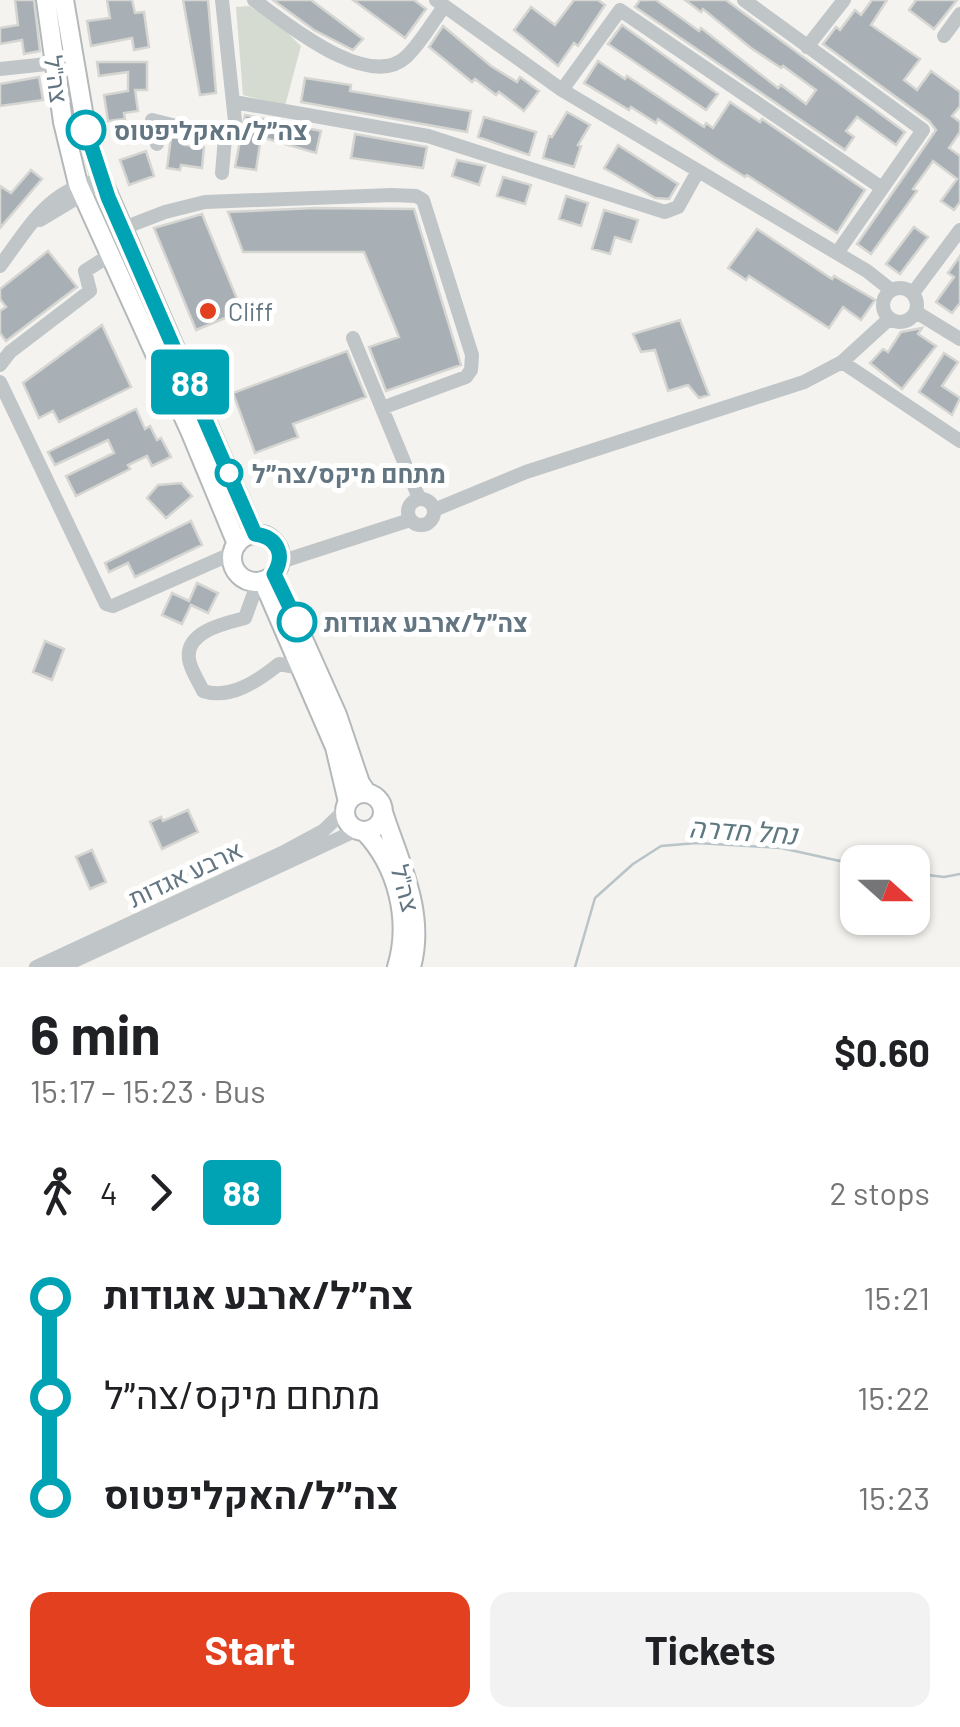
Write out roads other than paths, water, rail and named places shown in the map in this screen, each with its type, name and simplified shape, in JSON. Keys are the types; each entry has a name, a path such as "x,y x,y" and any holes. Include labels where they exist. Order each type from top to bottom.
{"main road":[{"name":"צה\"ל","path":"46,0 63,122 81,190 234,552"},
{"name":"צה\"ל","path":"64,0 86,130 102,180 255,534"},
{"path":"269,575 240,576 234,552 244,536 255,534 274,541 269,575 301,668 340,760 349,824 360,830 380,823 380,801 360,783 337,715 269,575"},
{"path":"346,806 357,794 367,793"},
{"name":"צה\"ל","path":"383,812 412,894 416,938 411,967"},
{"name":"צה\"ל","path":"360,830 383,855 401,901 403,936 398,967"}],"street":[{"path":"222,0 235,121 225,138 222,173"},
{"path":"254,0 327,50 365,65 382,66 406,57 440,3 562,90 838,253 891,290"},
{"path":"744,0 923,130 838,253"},
{"path":"807,47 844,0"},
{"path":"562,90 624,5 882,188"},
{"path":"944,36 960,14"},
{"path":"0,70 56,63"},
{"path":"234,102 428,136 665,212 678,208 698,170"},
{"path":"157,144 152,120 225,138"},
{"path":"0,266 57,196 102,180"},
{"path":"121,229 164,212 205,202 392,195 422,200 472,356 471,370 466,377 382,408"},
{"path":"913,293 955,248 960,230"},
{"path":"0,365 10,352 90,291 85,271 110,255"},
{"path":"902,287 913,293 916,312 904,322 889,319 882,304 891,290 902,287"},
{"path":"916,312 960,340"},
{"path":"434,510 526,472 804,382 842,362 889,319"},
{"path":"353,338 419,498"},
{"path":"842,362 960,442"},
{"path":"0,382 106,604 113,606 234,552"},
{"path":"419,498 427,500 434,510 433,518 418,525 410,520 408,507 419,498"},
{"path":"301,668 279,664 260,679 224,694 202,691 189,659 197,638 216,626 246,618 269,575 410,520"},
{"name":"ארבע אגדות","path":"36,967 286,851 323,830 346,806"},
{"name":"ארבע אגדות","path":"61,967 360,830"}],"waterway":[{"name":"נחל חדרה","path":"575,967 595,898 633,864 661,846 697,843 781,848 840,861"},
{"name":"נחל חדרה","path":"930,875 960,874"}],"place":[{"name":"צה״ל/האקליפטוס","path":"86,130"},
{"name":"Cliff","path":"208,311"},
{"name":"מתחם מיקס/צה״ל","path":"229,473"},
{"name":"צה״ל/ארבע אגודות","path":"297,622"}]}
